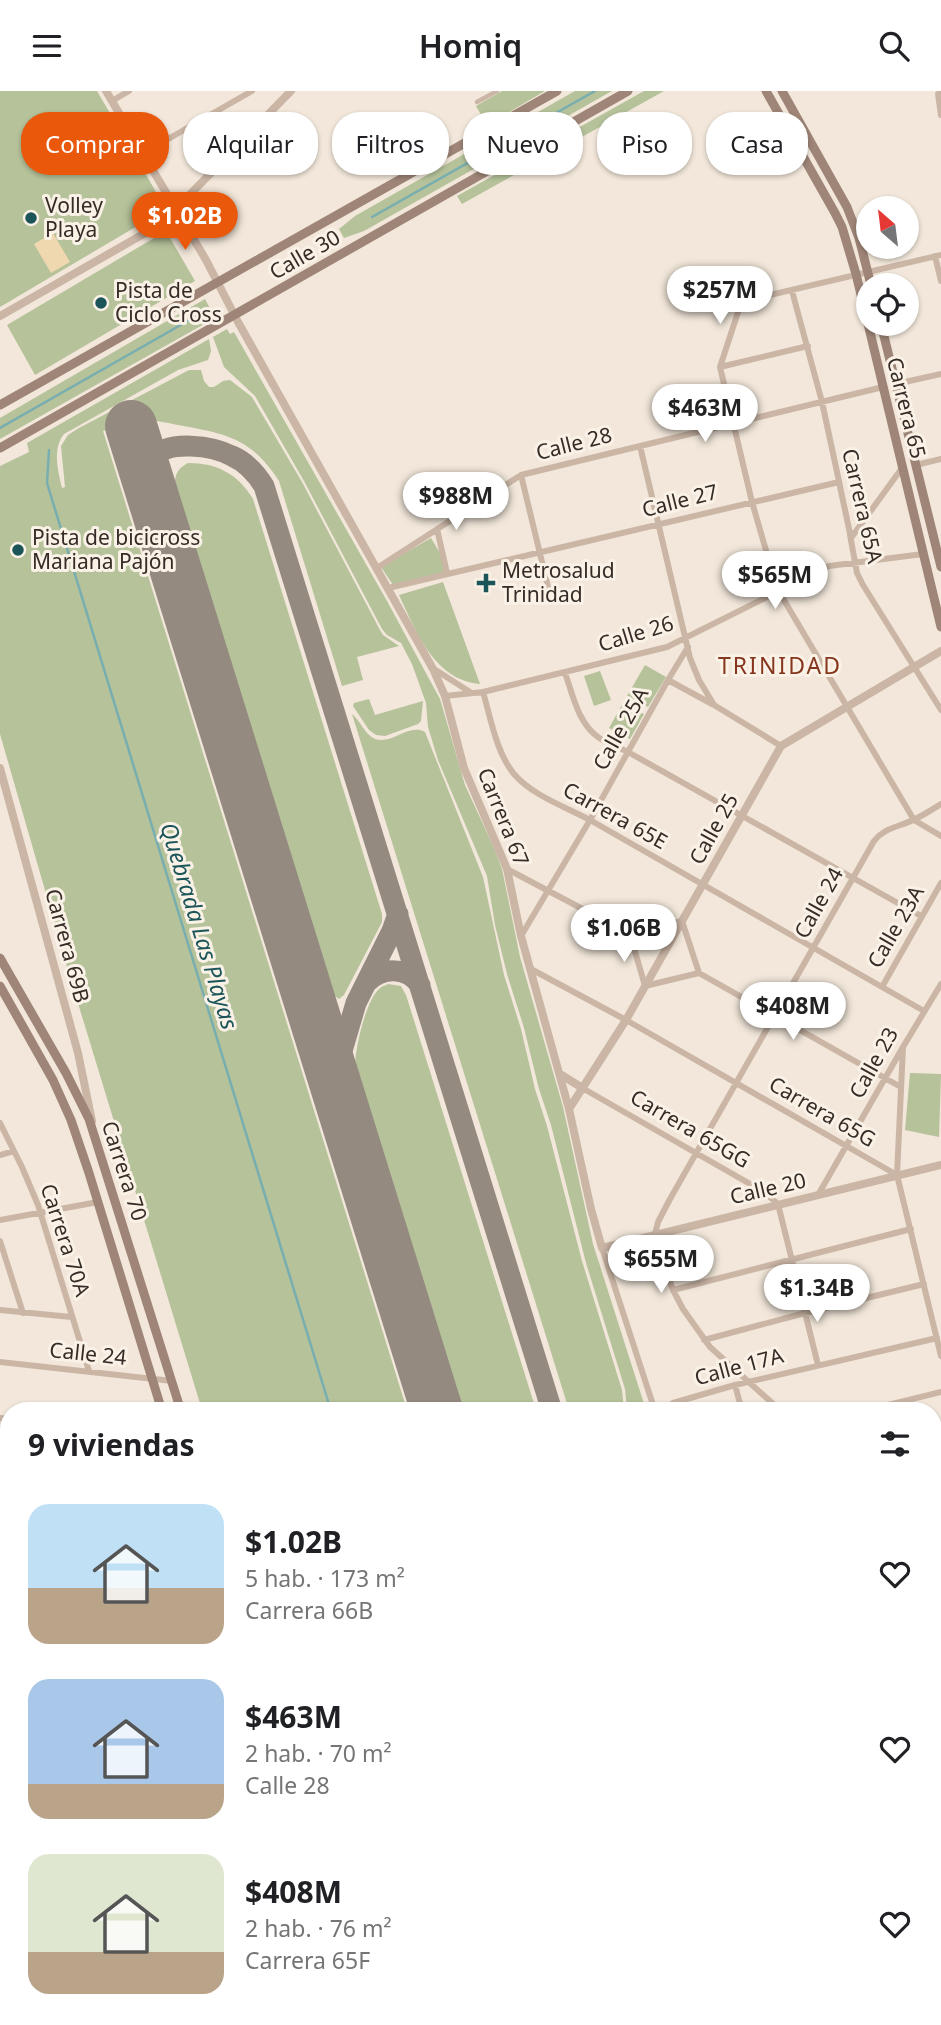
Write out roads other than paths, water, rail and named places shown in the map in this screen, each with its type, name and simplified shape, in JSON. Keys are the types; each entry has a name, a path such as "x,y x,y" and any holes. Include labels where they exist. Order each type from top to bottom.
{"main road":[{"name":"Calle 30","path":"2,404 557,91"},
{"name":"Calle 30","path":"2,448 628,91"},
{"name":"Carrera 65","path":"766,91 835,213 856,274"},
{"path":"786,92 847,207 868,272"},
{"name":"Carrera 65","path":"871,336 941,627"},
{"name":"Carrera 65","path":"884,336 940,562"},
{"name":"Carrera 70","path":"0,957 66,1073 95,1135 178,1402"},
{"name":"Carrera 70","path":"0,986 62,1100 98,1202 160,1402"}],"street":[{"name":"Carrera 67","path":"106,91 118,112"},
{"path":"112,101 129,91"},
{"path":"169,139 252,91"},
{"path":"0,316 154,228 176,209 291,91"},
{"path":"477,102 497,91"},
{"path":"939,93 941,115"},
{"name":"Carrera 67","path":"155,175 377,568 445,696 464,768 507,869 529,968 569,1109 591,1209 652,1402"},
{"path":"862,273 938,255 941,281"},
{"path":"856,274 744,302 740,306 720,367 752,502 778,590 914,820 941,836"},
{"name":"Carrera 65A","path":"792,291 808,346 858,573 941,710"},
{"path":"720,367 808,346"},
{"path":"896,384 941,374"},
{"name":"Calle 28","path":"377,568 522,475 883,387"},
{"path":"640,446 688,647 699,680 714,705"},
{"path":"916,465 941,459"},
{"path":"850,538 903,468"},
{"path":"522,475 549,591"},
{"name":"Calle 27","path":"388,588 839,482"},
{"path":"437,529 447,573"},
{"name":"Calle 26","path":"445,696 483,692 667,646 829,566 923,554"},
{"name":"Calle 25A","path":"521,936 688,647"},
{"name":"Calle 25","path":"569,1109 626,1020 782,746 941,651"},
{"path":"433,669 470,692"},
{"path":"565,673 585,723 601,739 921,916"},
{"path":"668,680 782,746"},
{"name":"Carrera 65E","path":"483,692 503,757 514,774 537,792 924,1011"},
{"name":"Carrera 69B","path":"0,768 78,1053 95,1135"},
{"name":"Calle 24","path":"655,1234 670,1199 879,834 914,820 941,804"},
{"path":"507,869 630,934 682,921 699,973 900,1086"},
{"name":"Calle 23A","path":"881,988 941,883"},
{"path":"630,934 645,986 699,973"},
{"name":"Carrera 65G","path":"529,968 626,1020 897,1175"},
{"name":"Calle 23","path":"818,1195 941,984"},
{"path":"903,1047 897,1175 941,1356"},
{"path":"560,1074 584,1089"},
{"name":"Carrera 65GG","path":"584,1089 764,1192 778,1205"},
{"name":"Carrera 70A","path":"0,1123 40,1213 89,1371"},
{"path":"0,1155 14,1151"},
{"name":"Calle 20","path":"602,1248 941,1165"},
{"path":"0,1220 98,1202"},
{"path":"778,1205 818,1365"},
{"path":"673,1290 911,1229"},
{"path":"655,1234 673,1290 704,1340 771,1402"},
{"path":"0,1241 23,1313"},
{"path":"0,1267 8,1265"},
{"path":"704,1340 924,1284"},
{"path":"0,1310 71,1317"},
{"name":"Calle 17A","path":"676,1402 749,1381 936,1338"},
{"name":"Calle 24","path":"0,1362 172,1381"},
{"path":"735,1385 740,1402"},
{"path":"900,1402 941,1392"}],"waterway":[{"path":"372,217 595,91"},
{"path":"0,428 200,314"},
{"name":"Quebrada Las Playas","path":"49,450 47,483 328,1402"}],"place":[{"name":"Volley Playa","path":"31,218"},
{"name":"Pista de Ciclo Cross","path":"101,303"},
{"name":"Pista de bicicross Mariana Pajón","path":"18,550"},
{"name":"Metrosalud Trinidad","path":"486,583"}],"district":[{"name":"TRINIDAD","path":"780,666"}]}
